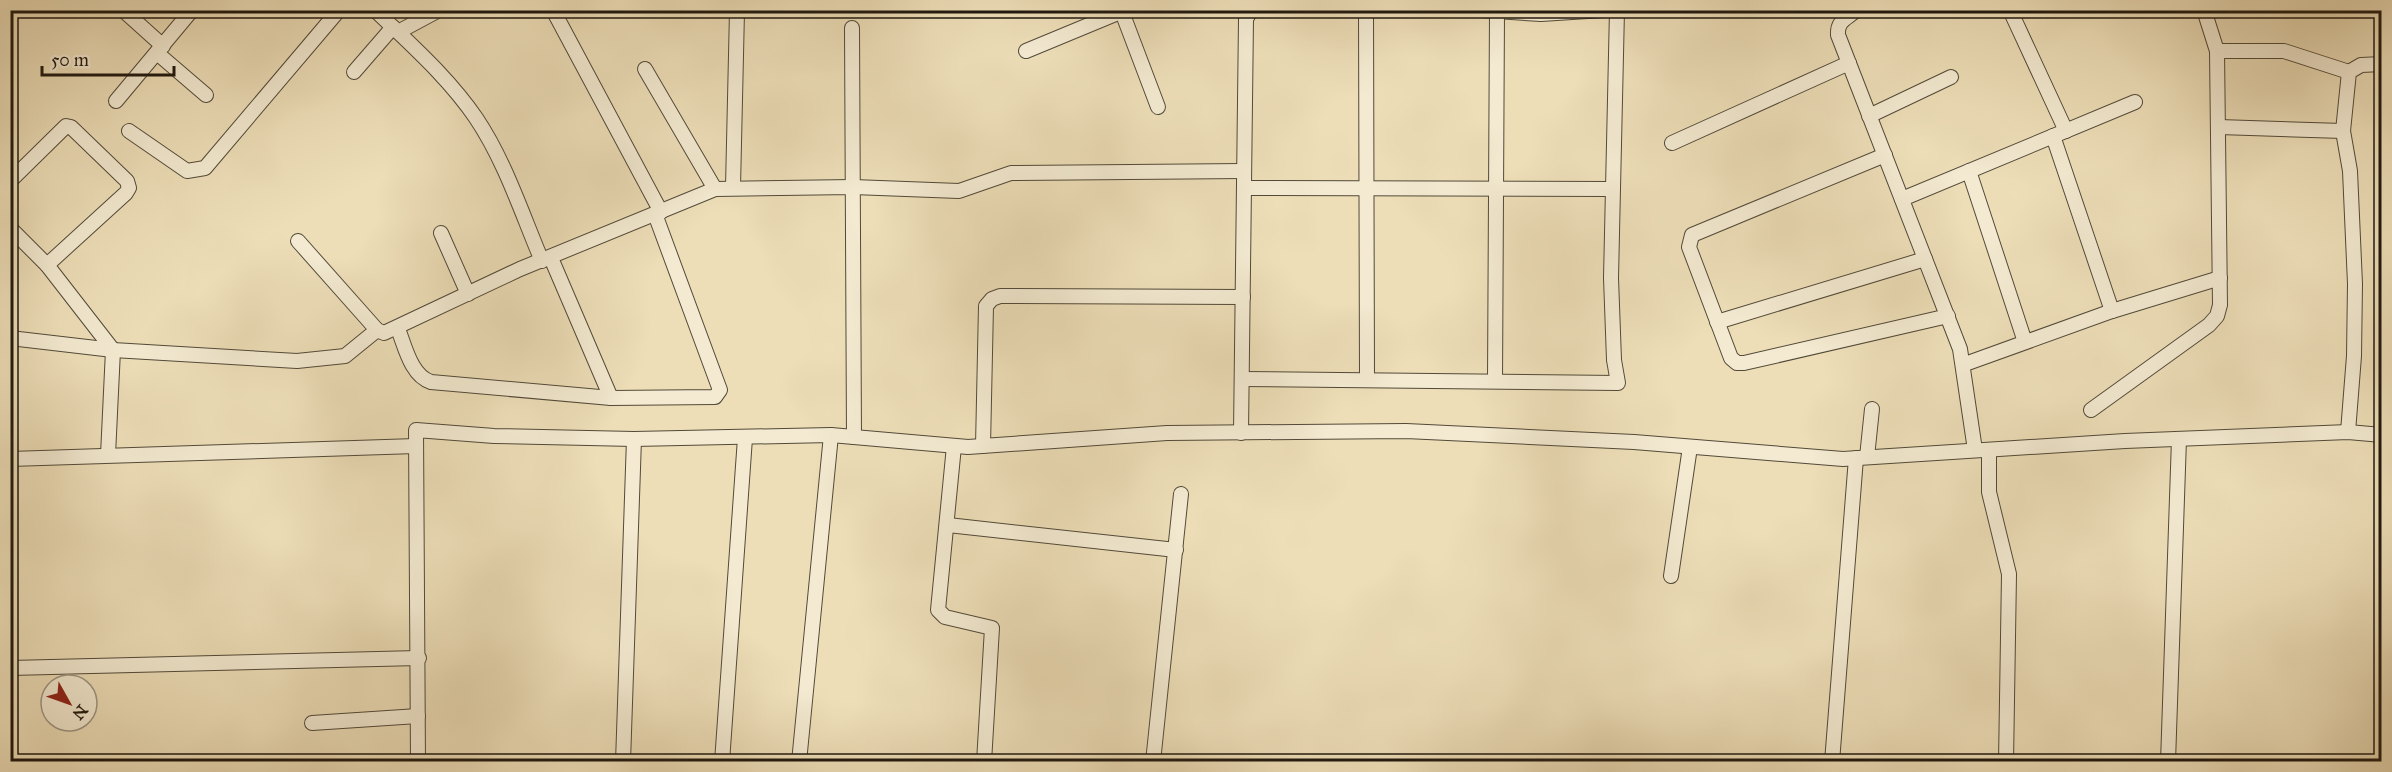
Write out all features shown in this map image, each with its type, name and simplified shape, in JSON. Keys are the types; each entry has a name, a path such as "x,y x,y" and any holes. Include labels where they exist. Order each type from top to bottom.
{"street":[{"path":"123,10 206,95"},
{"path":"116,101 192,10"},
{"path":"129,130 188,171 205,168 339,10"},
{"path":"375,10 443,75 492,144 611,398"},
{"path":"354,72 396,30 439,10"},
{"path":"398,328 416,370 424,380 611,398 715,397 720,390 658,213 553,10"},
{"path":"1241,433 1246,19 1251,10"},
{"path":"1303,10 1422,10"},
{"path":"1481,10 1540,14 1603,10"},
{"path":"1242,379 1618,383 1614,360 1611,278 1617,10"},
{"path":"1856,10 1841,21 1837,27 1965,364 1989,492 2009,574 2006,762"},
{"path":"2010,10 2066,131"},
{"path":"2091,410 2209,325 2217,316 2220,305 2220,278 2217,51 2204,10"},
{"path":"1026,51 1123,11 1158,107"},
{"path":"1366,11 1368,188 1366,380"},
{"path":"1495,381 1494,188 1497,11"},
{"path":"734,188 738,12"},
{"path":"852,28 854,437"},
{"path":"2217,51 2284,51 2349,72 2361,65 2382,64"},
{"path":"1672,143 1849,63"},
{"path":"645,69 715,189"},
{"path":"2348,432 2354,356 2355,284 2350,171 2343,131 2349,72"},
{"path":"1869,116 1951,77"},
{"path":"1902,199 2135,102"},
{"path":"10,181 66,126 71,127 128,181 129,188 126,193 46,265"},
{"path":"2219,127 2343,131"},
{"path":"2053,136 2112,311"},
{"path":"1885,154 1692,235 1689,247 1717,322 1731,358 1737,363 1744,363 1948,316"},
{"path":"298,242 377,330 384,333 546,260 715,189 853,187 958,191 1011,172 1244,171"},
{"path":"1969,171 2025,342"},
{"path":"1244,188 1612,189"},
{"path":"10,228 46,265 113,350 108,455"},
{"path":"441,233 468,294"},
{"path":"1717,322 1925,259"},
{"path":"1965,364 2112,311 2220,278"},
{"path":"983,446 986,306 992,299 1000,296 1243,297"},
{"path":"10,338 113,350 297,361 345,356 377,330"},
{"path":"1832,762 1862,457 1872,409"},
{"path":"418,762 416,430 494,436 634,440 831,435 954,446 1167,433 1406,431 1862,457 2179,439 2348,432 2382,435"},
{"path":"799,762 831,435"},
{"path":"722,762 745,438"},
{"path":"2169,762 2179,439"},
{"path":"623,762 634,440"},
{"path":"10,459 416,446"},
{"path":"954,446 938,610 945,618 988,625 993,633 984,762"},
{"path":"1671,576 1690,447"},
{"path":"1153,762 1181,494"},
{"path":"948,525 1176,550"},
{"path":"10,668 419,658"},
{"path":"312,723 418,716"}]}
